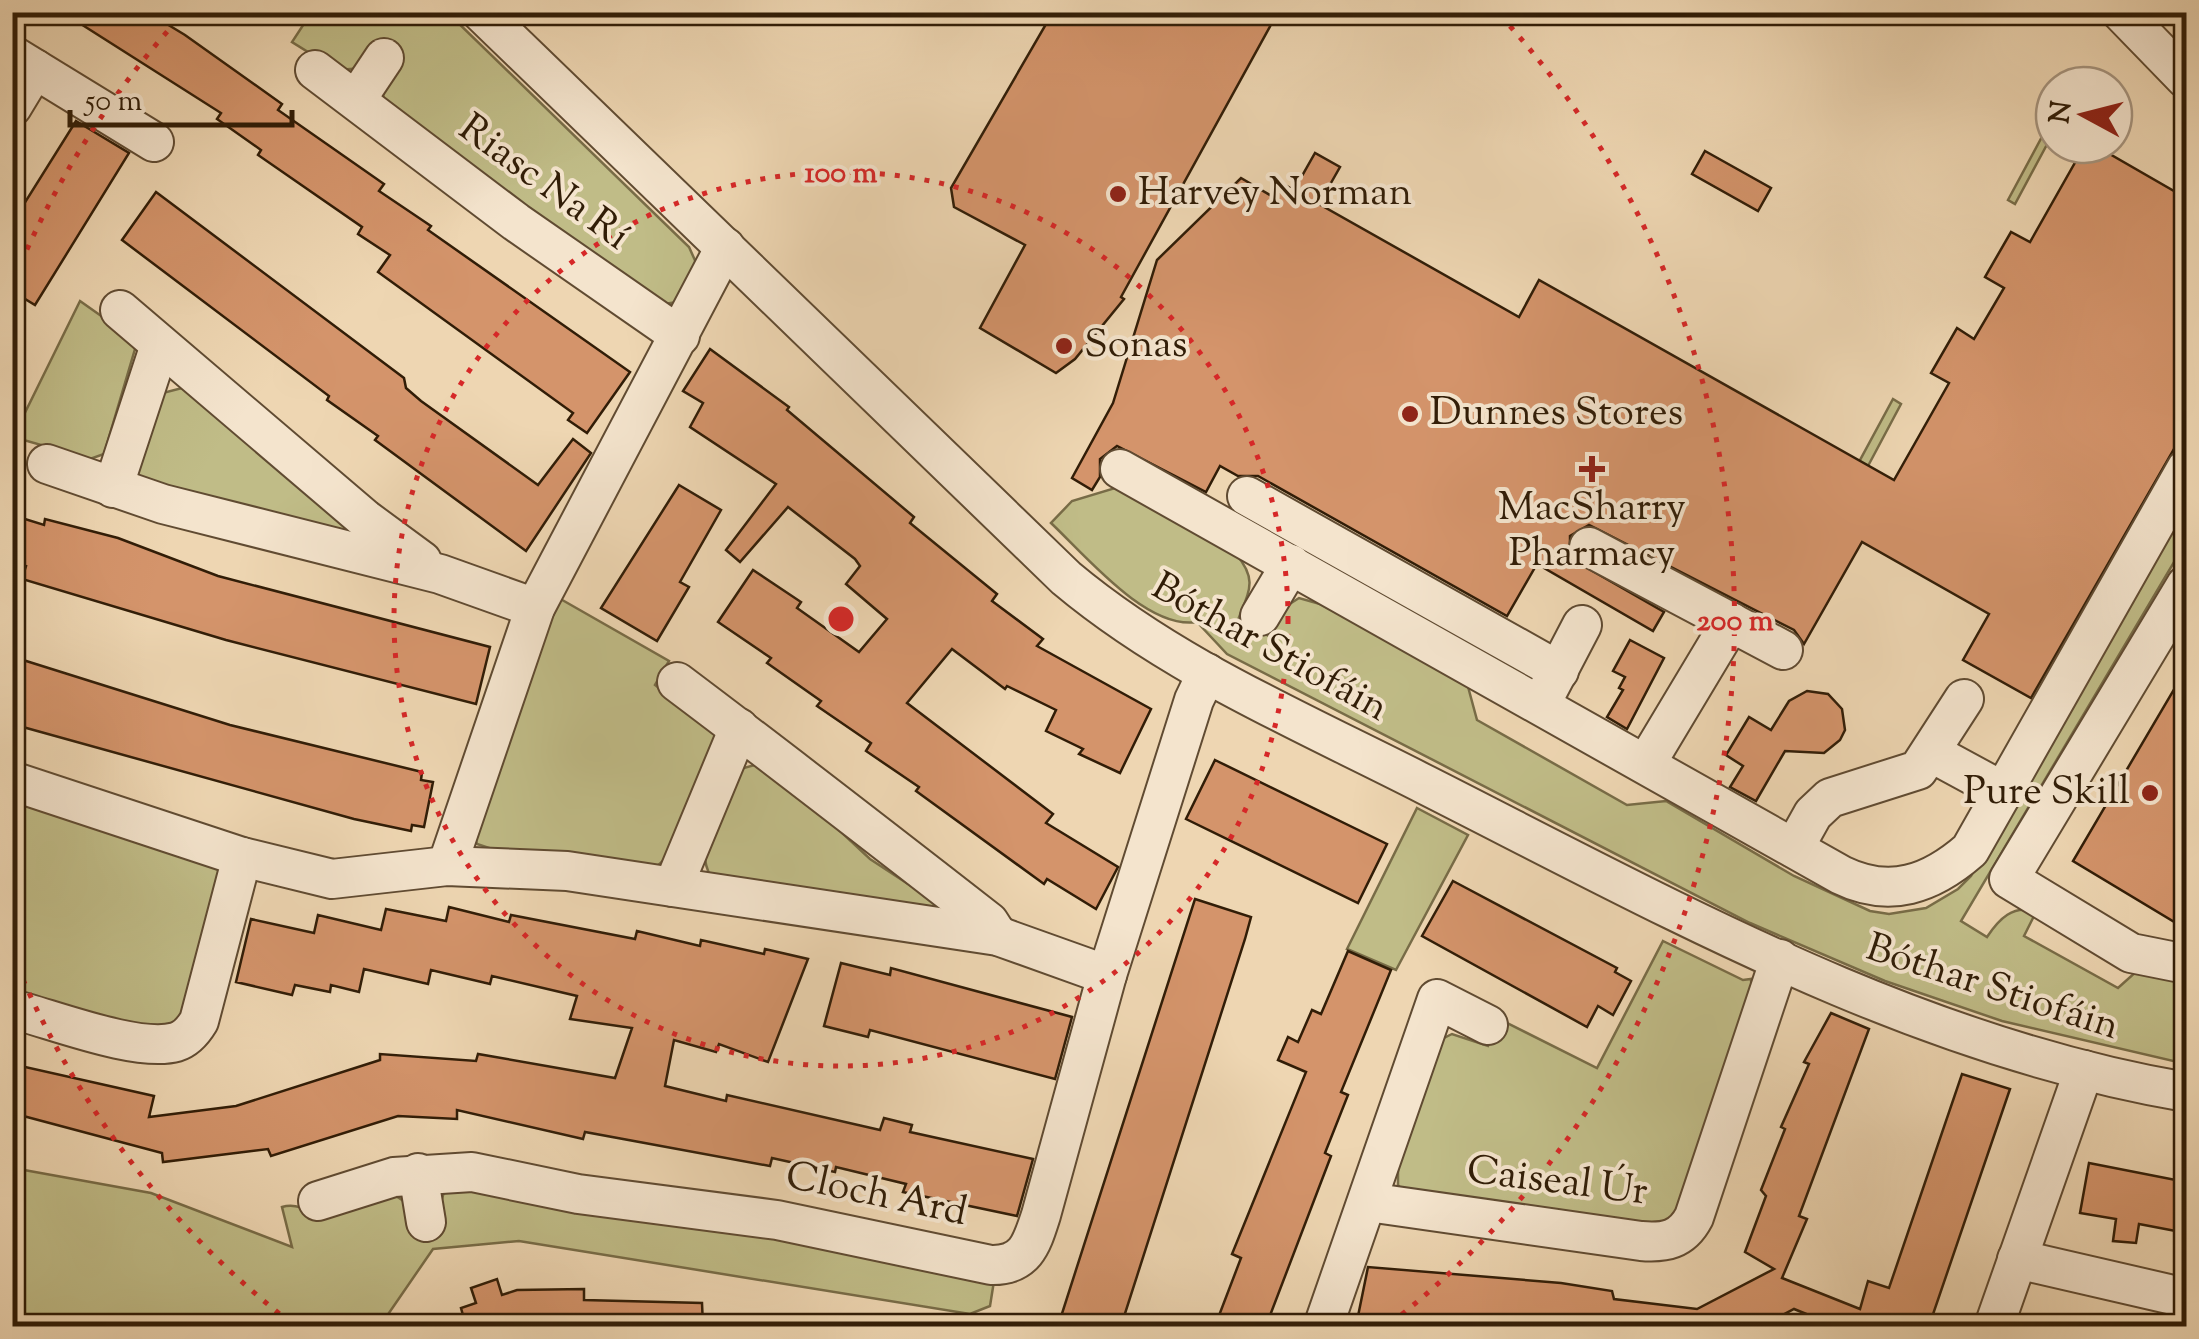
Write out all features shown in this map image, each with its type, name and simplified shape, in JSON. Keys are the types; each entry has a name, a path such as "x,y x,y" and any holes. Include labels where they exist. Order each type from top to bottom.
{"street":[{"name":"Bóthar Stiofáin","path":"480,12 1066,578 1098,604 1207,673 1780,959 1902,1013 1996,1046 2186,1092"},
{"path":"2121,12 2186,79"},
{"path":"356,100 384,58"},
{"path":"12,108 24,62 154,142"},
{"name":"Riasc Na Rí","path":"315,70 459,181 680,336"},
{"path":"447,866 535,608 725,247"},
{"path":"120,310 365,520 440,574"},
{"path":"113,488 160,345"},
{"path":"46,464 113,488 440,574 535,608"},
{"path":"1120,470 1863,886 1902,887 1947,870 1970,850 2186,469"},
{"path":"1247,496 1559,670"},
{"path":"1588,546 1783,650"},
{"path":"1260,616 1291,564"},
{"path":"2186,584 2009,879 2131,954 2186,964"},
{"path":"1647,762 1731,622"},
{"path":"1541,703 1582,625"},
{"name":"Cloch Ard","path":"318,1201 374,1181 418,1173 472,1172 578,1194 777,1220 991,1265 1014,1262 1030,1248 1042,1215 1108,975 1192,705 1207,673"},
{"path":"677,682 820,788 876,838 934,878 989,922 998,936"},
{"path":"1794,848 1813,814 1830,798 1918,770 1964,699"},
{"path":"673,887 739,728"},
{"path":"1932,753 2004,792"},
{"path":"12,781 242,858 332,878 447,866 586,874 998,936 1108,975"},
{"path":"12,1009 140,1042 168,1044 184,1039 199,1021 242,858"},
{"name":"Caiseal Úr","path":"1368,1202 1640,1241 1662,1242 1682,1234 1694,1217 1780,959"},
{"path":"1324,1324 1437,999 1488,1025"},
{"path":"1994,1326 2084,1070"},
{"path":"418,1173 426,1222"},
{"path":"2017,1259 2186,1298"}],"shaded area":[{"path":"311,13 448,13 689,247 698,267 678,302 663,304 633,287 389,108 383,96 388,77 363,68 337,70 292,42"},
{"path":"2034,152 2036,165 2015,204 2008,200"},
{"path":"80,301 131,337 135,349 104,454 90,459 13,437"},
{"path":"182,388 196,393 360,535 138,478 132,467 155,395"},
{"path":"1893,399 1901,404 1868,466 1859,462"},
{"path":"1115,488 1236,554 1249,579 1238,620 1269,636 1285,607 1299,598 1320,604 1467,683 1477,720 1627,805 1666,801 1794,876 1870,911 1889,914 1926,908 1958,889 1971,876 2186,497 2186,542 1961,921 1987,937 2007,915 2020,910 2036,912 2024,936 2118,988 2138,970 2186,975 2186,1064 2002,1021 1885,981 1750,923 1227,654 1197,622 1158,615 1138,603 1051,523 1072,501"},
{"path":"557,597 669,661 655,685 711,728 716,737 665,859 654,869 498,851 477,844 473,833"},
{"path":"758,764 823,815 870,859 937,903 934,912 711,877 705,851 715,810 733,771"},
{"path":"12,793 216,863 223,880 185,1018 155,1034 13,996"},
{"path":"1417,808 1468,835 1396,970 1347,949"},
{"path":"1663,941 1743,980 1751,979 1752,996 1681,1212 1654,1231 1406,1195 1398,1185 1398,1167 1440,1040 1452,1034 1488,1046 1499,1019 1597,1068"},
{"path":"13,1168 151,1193 292,1247 282,1207 327,1213 372,1196 391,1194 412,1210 439,1209 444,1192 457,1185 675,1218 994,1281 990,1306 970,1314 519,1241 433,1249 380,1326 13,1326"}],"building":[{"path":"62,12 147,12 185,35 282,104 278,110 384,184 379,191 431,226 428,230 630,372 587,433 568,420 573,413 378,272 390,255 358,234 362,227 258,155 261,150 217,119 221,113"},
{"path":"1053,12 1278,12 1121,297 1124,299 1075,359 1056,373 980,328 1025,245 954,207 951,188"},
{"path":"76,121 129,153 35,305 12,291 12,223"},
{"path":"1705,151 1771,188 1758,211 1692,174"},
{"path":"1315,153 1340,167 1319,204 1519,317 1539,280 1894,480 1949,383 1931,373 1957,328 1974,339 2004,288 1985,277 2011,232 2030,242 2074,165 2129,165 2186,198 2186,428 2031,698 1963,660 1989,614 1862,542 1804,644 1794,630 1589,525 1570,536 1570,558 1664,612 1653,631 1537,564 1507,616 1258,476 1238,476 1220,466 1206,492 1117,446 1100,459 1100,477 1092,490 1072,478 1113,403 1157,260 1241,178 1275,198 1283,184 1294,190"},
{"path":"156,192 404,378 406,388 421,401 538,485 573,439 591,453 526,551 375,440 378,436 327,400 329,396 122,240"},
{"path":"710,349 789,407 787,410 914,517 910,523 997,594 992,601 1043,639 1037,646 1151,709 1120,773 1079,754 1083,749 1046,731 1056,710 1007,686 1005,689 952,649 907,703 1053,814 1046,823 1118,867 1096,909 1047,879 1044,884 916,791 919,787 866,751 871,743 817,706 821,701 767,663 771,658 718,622 753,570 801,602 797,608 859,652 887,619 846,584 860,566 855,559 788,507 740,562 726,550 776,484 690,427 703,403 683,391"},
{"path":"679,485 721,510 680,582 689,587 657,641 601,608"},
{"path":"12,515 44,525 45,519 118,538 218,576 490,647 476,704 226,640 22,579 26,566 12,562"},
{"path":"1630,640 1664,658 1627,729 1607,717 1623,690 1619,688 1625,677 1613,671"},
{"path":"23,660 230,725 422,772 421,780 433,782 424,827 412,825 411,831 354,819 12,724 12,671 19,673"},
{"name":"Pure Skill","path":"2186,669 2186,929 2073,861"},
{"path":"1807,691 1828,694 1842,709 1845,730 1840,740 1824,753 1785,751 1756,801 1730,787 1743,766 1726,755 1749,717 1771,730 1789,701"},
{"path":"1215,760 1387,844 1358,903 1186,819"},
{"path":"1453,881 1617,968 1615,972 1631,981 1613,1015 1598,1006 1587,1027 1422,936"},
{"path":"1195,899 1251,917 1121,1326 1058,1326"},
{"path":"449,907 509,922 511,915 635,939 637,931 700,946 701,940 808,959 768,1062 719,1044 716,1052 674,1040 665,1086 726,1101 727,1095 880,1130 884,1118 912,1125 910,1132 1033,1159 1017,1216 903,1192 906,1184 836,1167 835,1172 772,1158 770,1166 585,1132 583,1139 457,1110 457,1119 398,1116 271,1156 268,1149 163,1162 162,1153 12,1113 12,1064 154,1096 149,1117 236,1106 380,1060 380,1054 476,1061 478,1054 615,1078 632,1028 570,1019 577,996 492,976 490,984 431,970 428,984 364,969 359,992 331,985 330,992 295,985 292,995 236,982 251,919 314,933 318,915 381,930 386,909 446,921"},
{"path":"1348,951 1391,970 1341,1092 1348,1095 1325,1153 1331,1156 1266,1326 1215,1326 1241,1258 1232,1254 1306,1072 1278,1060 1288,1037 1298,1042 1312,1010 1321,1014"},
{"path":"841,963 890,975 891,968 1072,1017 1055,1079 870,1030 868,1037 824,1026"},
{"path":"1831,1013 1869,1029 1799,1216 1807,1219 1782,1278 1860,1309 1868,1281 1889,1288 1962,1074 2010,1089 1929,1326 1836,1326 1794,1309 1762,1326 1356,1326 1368,1267 1561,1283 1612,1291 1614,1299 1697,1309 1774,1269 1745,1252 1766,1196 1761,1190 1785,1129 1781,1127 1809,1064 1804,1062"},
{"path":"2089,1163 2186,1182 2186,1233 2139,1224 2136,1243 2113,1241 2116,1219 2080,1213"},
{"path":"497,1279 502,1295 517,1290 584,1289 584,1300 702,1303 703,1326 466,1326 461,1308 476,1303 471,1288"}],"place":[{"name":"Harvey Norman","path":"1118,194"},
{"name":"Sonas","path":"1064,346"},
{"name":"Dunnes Stores","path":"1410,414"},
{"name":"MacSharry Pharmacy","path":"1592,469"},
{"name":"Pure Skill","path":"2150,793"}]}
